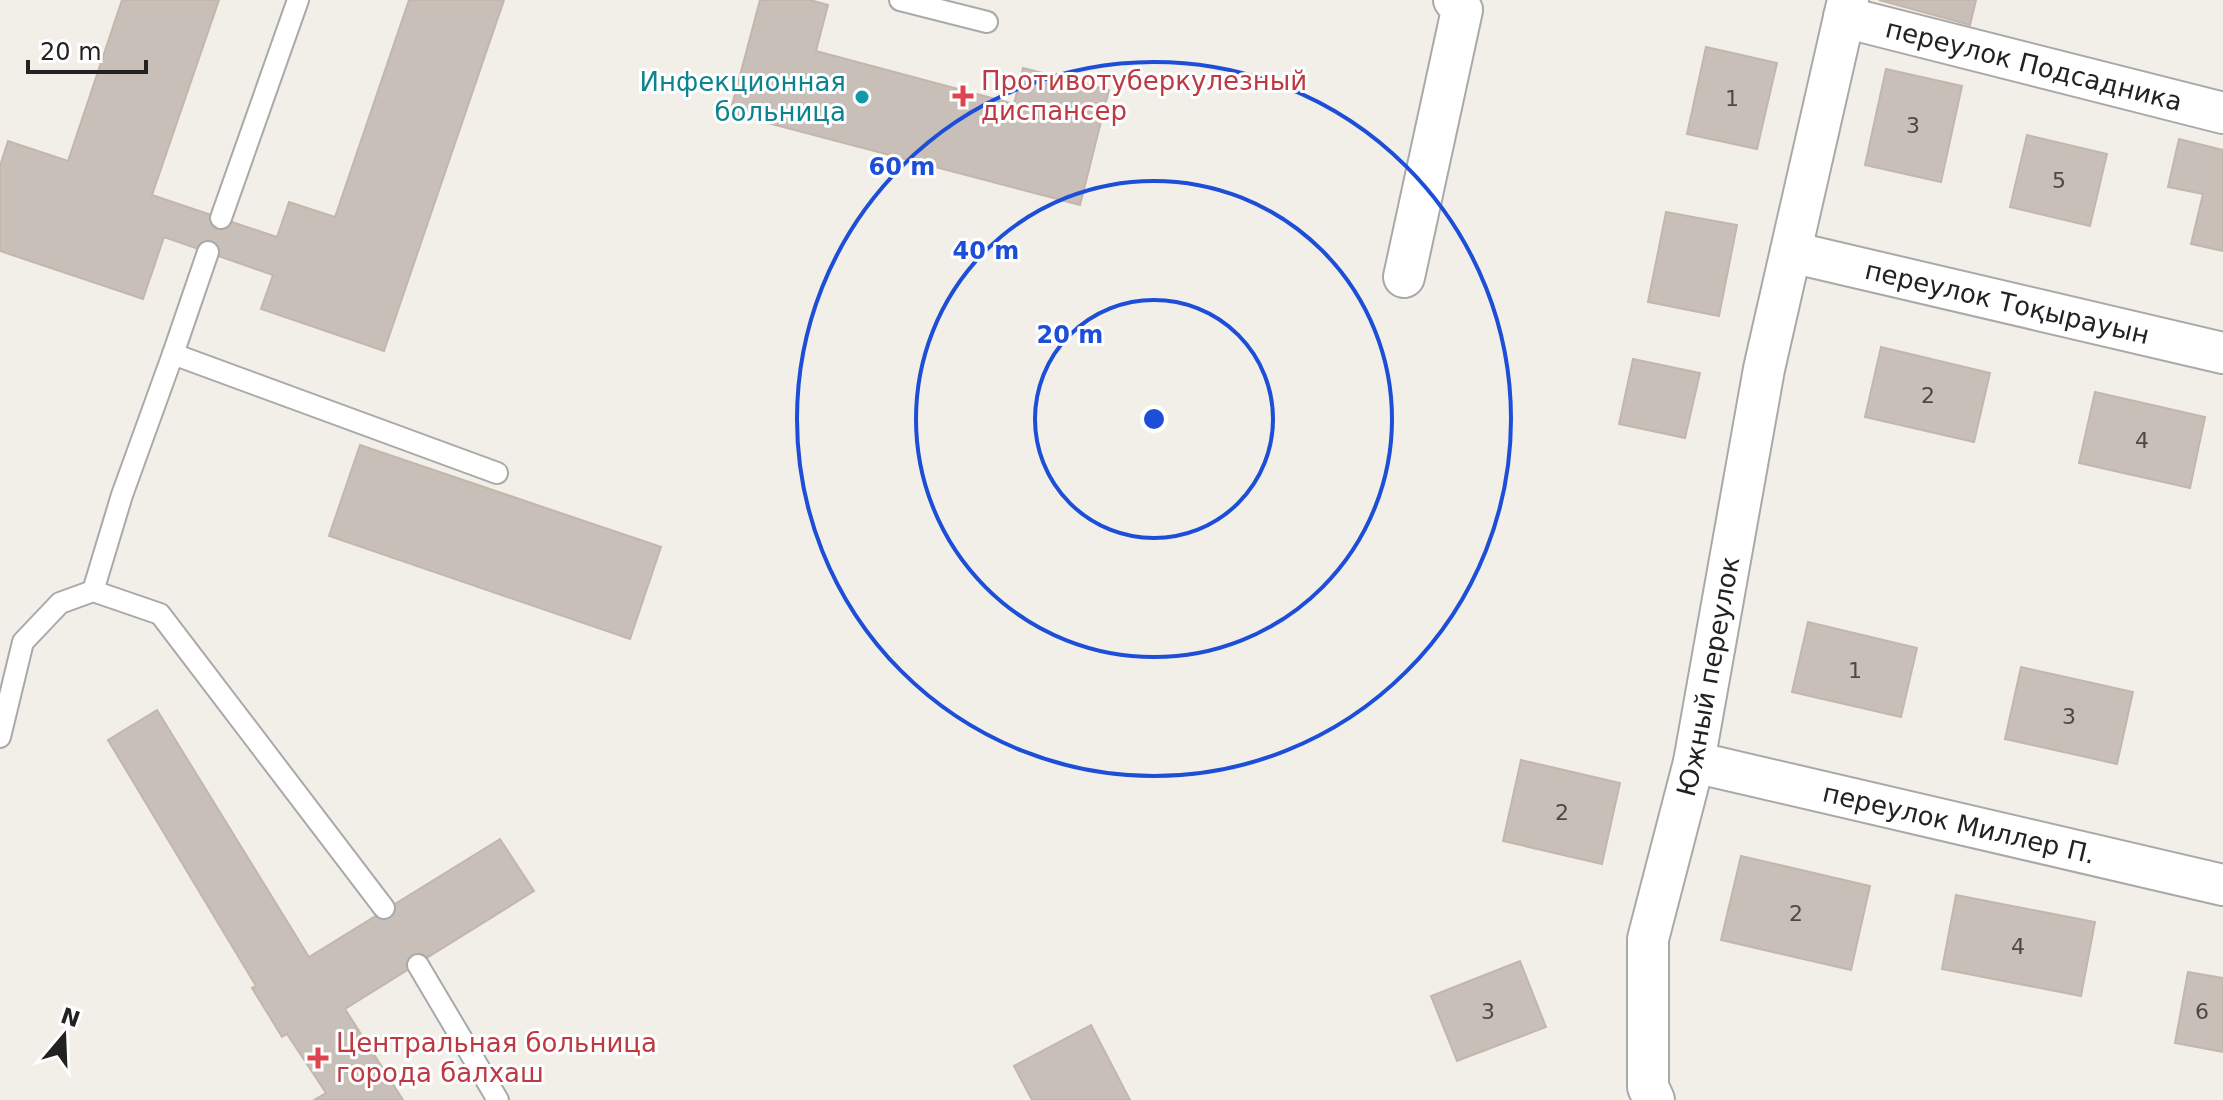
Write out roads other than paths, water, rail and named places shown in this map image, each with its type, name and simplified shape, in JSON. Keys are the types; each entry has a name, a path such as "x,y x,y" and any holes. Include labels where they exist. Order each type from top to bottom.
{"street":[{"path":"1404,277 1462,10 1454,0"},
{"name":"переулок Подсадника","path":"1846,8 2223,113"},
{"name":"Южный переулок","path":"1654,1100 1648,1087 1648,939 1694,762 1764,369 1846,8"},
{"name":"переулок Тоқырауын","path":"1791,252 2223,353"},
{"name":"переулок Миллер П.","path":"1694,762 2223,885"}],"lane":[{"path":"221,218 298,0"},
{"path":"900,0 987,22"},
{"path":"93,591 122,495 208,252"},
{"path":"173,354 497,473"},
{"path":"0,737 23,642 60,603 93,591 160,614 384,908"},
{"path":"418,965 498,1100"}],"place":[{"name":"Противотуберкулезный диспансер","path":"963,96"},
{"name":"Инфекционная больница","path":"862,97"},
{"name":"Центральная больница города балхаш","path":"318,1058"}]}
